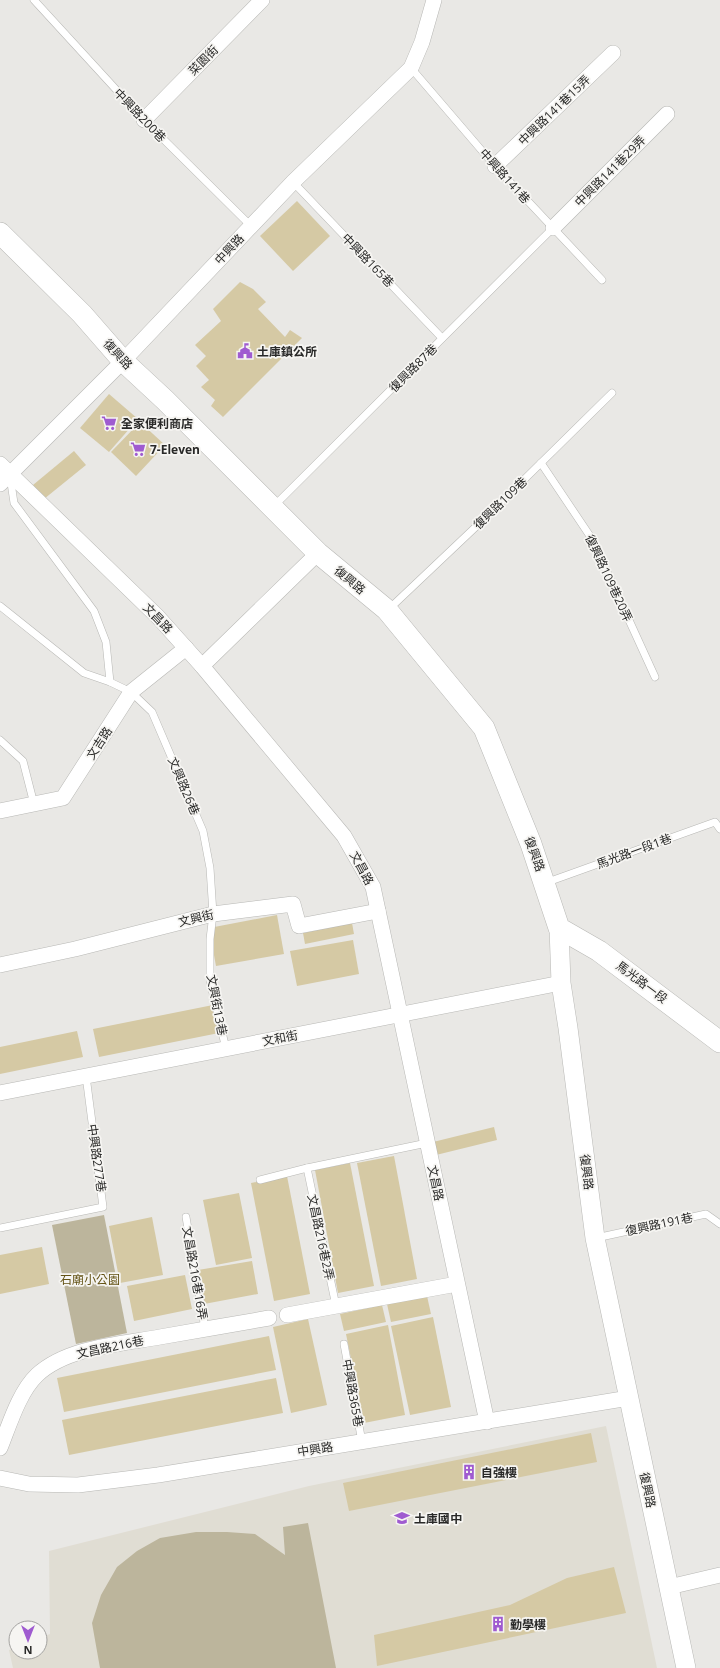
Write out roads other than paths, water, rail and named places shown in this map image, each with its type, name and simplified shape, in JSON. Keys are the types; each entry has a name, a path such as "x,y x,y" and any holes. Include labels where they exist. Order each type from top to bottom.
{"main road":[{"name":"復興路","path":"0,232 82,314 123,361 165,400 318,553 387,610 484,728 531,844 559,928"},
{"name":"馬光路一段","path":"559,928 599,951 720,1042"}],"street":[{"name":"菜園街","path":"144,120 262,0"},
{"name":"中興路","path":"3,474 123,361 293,182 411,68 422,42 434,0"},
{"name":"中興路141巷15弄","path":"495,166 613,53"},
{"name":"中興路141巷29弄","path":"553,228 667,114"},
{"name":"文昌路","path":"3,474 158,617 186,648 344,836 373,887 487,1422"},
{"path":"202,666 318,553"},
{"name":"文吉路","path":"0,811 63,798 131,692 186,648"},
{"name":"文興街","path":"0,965 75,949 213,914 294,904 299,926 378,910"},
{"name":"復興路","path":"559,928 561,983 595,1238 686,1668"},
{"name":"文和街","path":"0,1093 561,983"},
{"path":"287,1315 457,1284"},
{"name":"文昌路216巷","path":"0,1448 26,1390 36,1376 50,1365 68,1356 99,1348 268,1318"},
{"name":"中興路","path":"0,1478 29,1484 78,1485 158,1475 629,1398"},
{"path":"669,1587 720,1575"}],"lane":[{"name":"中興路200巷","path":"34,0 144,120 251,226"},
{"name":"中興路141巷","path":"411,68 495,166 602,280"},
{"name":"中興路165巷","path":"293,182 442,338"},
{"name":"復興路87巷","path":"272,508 553,228"},
{"name":"復興路109巷","path":"387,610 612,393"},
{"name":"復興路109巷20弄","path":"541,463 592,539 655,677"},
{"path":"3,474 14,503 94,612 106,642 110,682"},
{"name":"文興路26巷","path":"0,606 84,673 110,682 131,692 152,712 203,831 210,868 213,914"},
{"path":"0,740 23,761 34,804"},
{"name":"馬光路一段1巷","path":"545,883 715,822 720,830"},
{"name":"文興街13巷","path":"213,914 210,939 210,981 226,1049"},
{"name":"中興路277巷","path":"0,1228 103,1207 86,1076"},
{"path":"260,1180 307,1168 427,1143"},
{"name":"文昌路216巷2弄","path":"307,1168 336,1306"},
{"name":"復興路191巷","path":"595,1238 706,1214 720,1224"},
{"name":"文昌路216巷16弄","path":"186,1217 205,1329"},
{"name":"中興路365巷","path":"344,1344 362,1442"}],"place":[{"name":"土庫鎮公所","path":"245,351"},
{"name":"全家便利商店","path":"109,423"},
{"name":"7-Eleven","path":"138,449"},
{"name":"自強樓","path":"469,1472"},
{"name":"土庫國中","path":"402,1518"},
{"name":"勤學樓","path":"498,1624"}],"park label":[{"name":"石廟小公園","path":"90,1279"}]}
